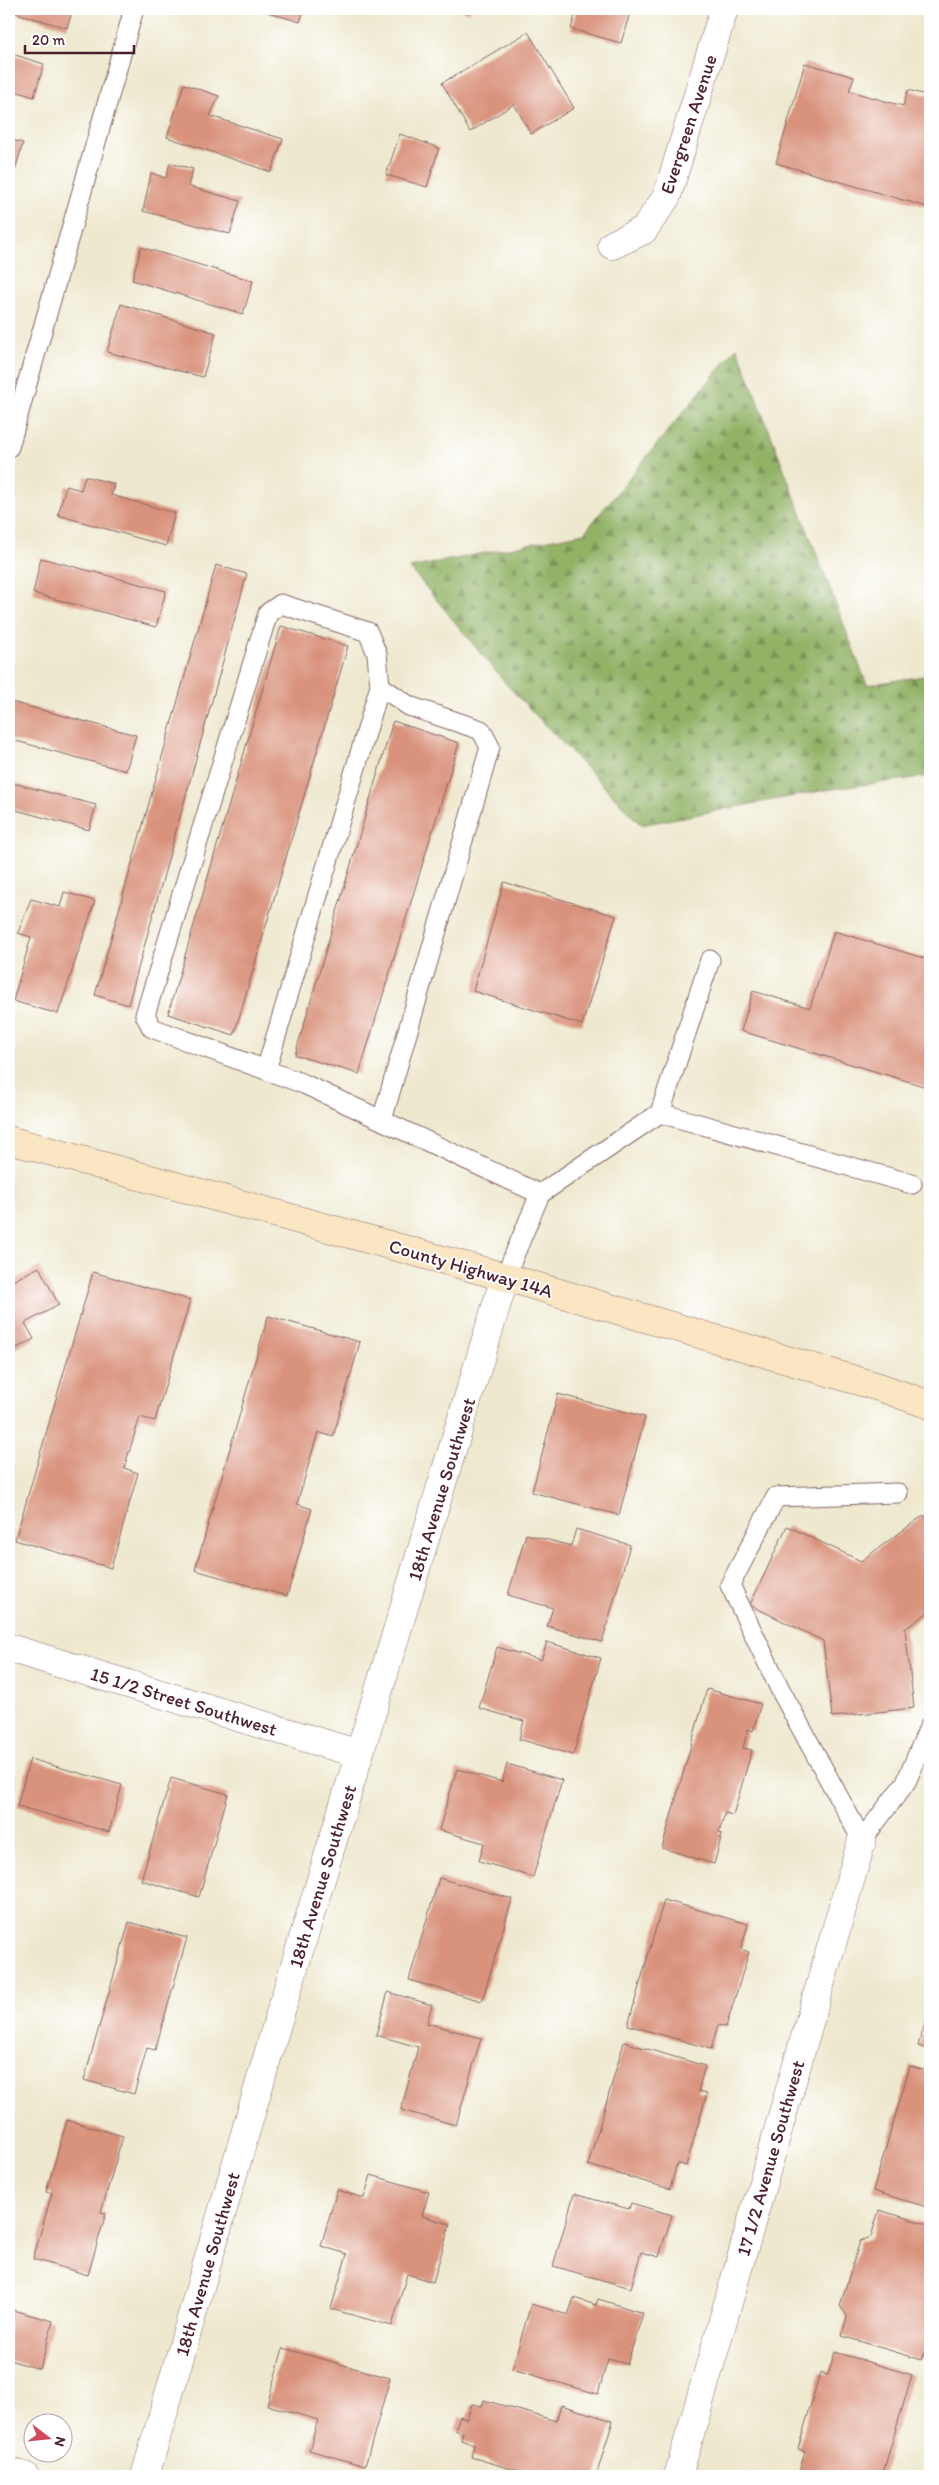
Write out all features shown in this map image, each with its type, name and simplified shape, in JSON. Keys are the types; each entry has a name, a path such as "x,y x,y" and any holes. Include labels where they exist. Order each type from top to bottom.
{"main road":[{"name":"County Highway 14A","path":"9,1140 505,1277 879,1387 930,1405"}],"street":[{"name":"Evergreen Avenue","path":"612,245 644,230 667,196 724,9"},
{"name":"18th Avenue Southwest","path":"145,2476 276,2026 505,1277"},
{"name":"15 1/2 Street Southwest","path":"9,1648 359,1754"},
{"name":"17 1/2 Avenue Southwest","path":"678,2476 862,1840"},
{"path":"9,2472 24,2476"}],"lane":[{"path":"9,447 134,9"},
{"path":"266,1070 380,686 377,654 368,632 281,604 268,613 145,1015 152,1028 266,1070 304,1084 540,1194"},
{"path":"380,686 409,706 481,730 490,747 382,1120"},
{"path":"505,1277 540,1194 660,1113 710,960"},
{"path":"660,1113 912,1184"},
{"path":"898,1493 776,1497 730,1585 781,1691 862,1840 906,1782 930,1726"}],"green space":[{"path":"737,347 867,685 930,675 930,776 825,790 641,825 508,686 410,568 584,533"}],"building":[{"path":"9,9 73,9 67,28 9,11"},
{"path":"257,9 304,9 300,22"},
{"path":"458,9 470,9 469,13"},
{"path":"577,9 631,9 621,43 571,29"},
{"path":"528,32 574,108 531,134 514,104 470,132 442,83"},
{"path":"9,53 44,64 34,97 9,89"},
{"path":"805,63 854,77 849,91 903,106 908,90 930,96 930,194 927,207 776,163"},
{"path":"184,84 219,96 210,116 283,139 271,172 167,137"},
{"path":"400,134 439,148 427,187 386,175"},
{"path":"9,139 23,143 14,174 9,173"},
{"path":"170,163 193,169 188,186 240,201 230,234 143,211 151,173 166,178"},
{"path":"141,247 253,281 243,314 132,280"},
{"path":"121,304 216,333 203,377 107,352"},
{"path":"85,476 114,484 111,495 175,513 166,546 58,515 66,486 81,490"},
{"path":"41,558 166,591 156,627 33,593"},
{"path":"216,565 247,574 128,1005 95,995"},
{"path":"281,626 348,646 234,1035 168,1014"},
{"path":"11,702 136,735 126,771 9,739"},
{"path":"393,721 459,743 359,1074 295,1055"},
{"path":"9,782 96,805 89,830 9,808"},
{"path":"504,882 616,916 582,1025 473,991"},
{"path":"64,892 95,901 58,1014 13,1001 31,937 18,933 31,899 60,907"},
{"path":"834,931 930,960 930,1088 741,1031 753,991 810,1008"},
{"path":"39,1267 59,1305 25,1323 34,1339 9,1352 9,1283"},
{"path":"93,1272 190,1300 155,1421 140,1417 124,1468 138,1473 111,1568 15,1540"},
{"path":"268,1316 360,1342 333,1437 318,1432 297,1504 312,1509 287,1596 195,1570"},
{"path":"558,1394 645,1417 619,1515 532,1492"},
{"path":"924,1515 930,1523 930,1611 905,1629 914,1708 832,1717 823,1641 750,1605 787,1526 861,1561"},
{"path":"576,1529 630,1545 602,1642 547,1626 553,1608 508,1595 526,1534 571,1546"},
{"path":"547,1642 601,1658 573,1755 519,1739 524,1721 479,1708 497,1647 541,1660"},
{"path":"707,1689 761,1704 753,1731 748,1729 743,1748 752,1750 733,1815 725,1813 719,1833 722,1834 714,1864 662,1848"},
{"path":"30,1759 122,1785 109,1832 17,1806"},
{"path":"507,1764 562,1780 533,1877 479,1861 484,1843 439,1830 457,1769 502,1782"},
{"path":"171,1778 228,1794 199,1897 141,1880"},
{"path":"439,1878 512,1899 482,2001 409,1980"},
{"path":"664,1900 748,1924 741,1949 749,1952 726,2027 718,2025 711,2049 628,2025"},
{"path":"129,1922 187,1938 155,2050 147,2048 134,2094 84,2080"},
{"path":"388,1992 432,2005 427,2023 481,2038 456,2125 401,2110 418,2047 376,2035"},
{"path":"930,2007 930,2050 918,2046"},
{"path":"624,2042 705,2066 698,2091 707,2093 686,2166 677,2163 670,2189 588,2165"},
{"path":"910,2066 930,2072 930,2208 873,2191"},
{"path":"67,2120 123,2136 101,2212 106,2213 88,2275 33,2259 52,2193 46,2192"},
{"path":"371,2175 429,2192 422,2216 450,2224 433,2282 407,2274 392,2326 331,2309 347,2254 321,2246 337,2190 364,2198"},
{"path":"574,2194 629,2209 631,2203 672,2215 659,2257 641,2252 631,2288 553,2266"},
{"path":"879,2210 930,2225 930,2333 922,2360 842,2336 847,2316 840,2306 860,2241 871,2237"},
{"path":"574,2298 596,2305 598,2299 643,2313 627,2364 608,2359 598,2394 512,2369 531,2304 568,2315"},
{"path":"9,2309 53,2321 40,2369 9,2360"},
{"path":"283,2348 390,2378 365,2466 309,2450 318,2420 267,2405"},
{"path":"835,2352 912,2375 882,2476 812,2476 799,2472 805,2451 798,2449 820,2373 828,2375"},
{"path":"484,2400 556,2421 561,2405 613,2421 596,2476 517,2476 518,2471 471,2457 474,2445 461,2440 463,2433 455,2430 460,2416 467,2419 472,2404 482,2406"}]}
